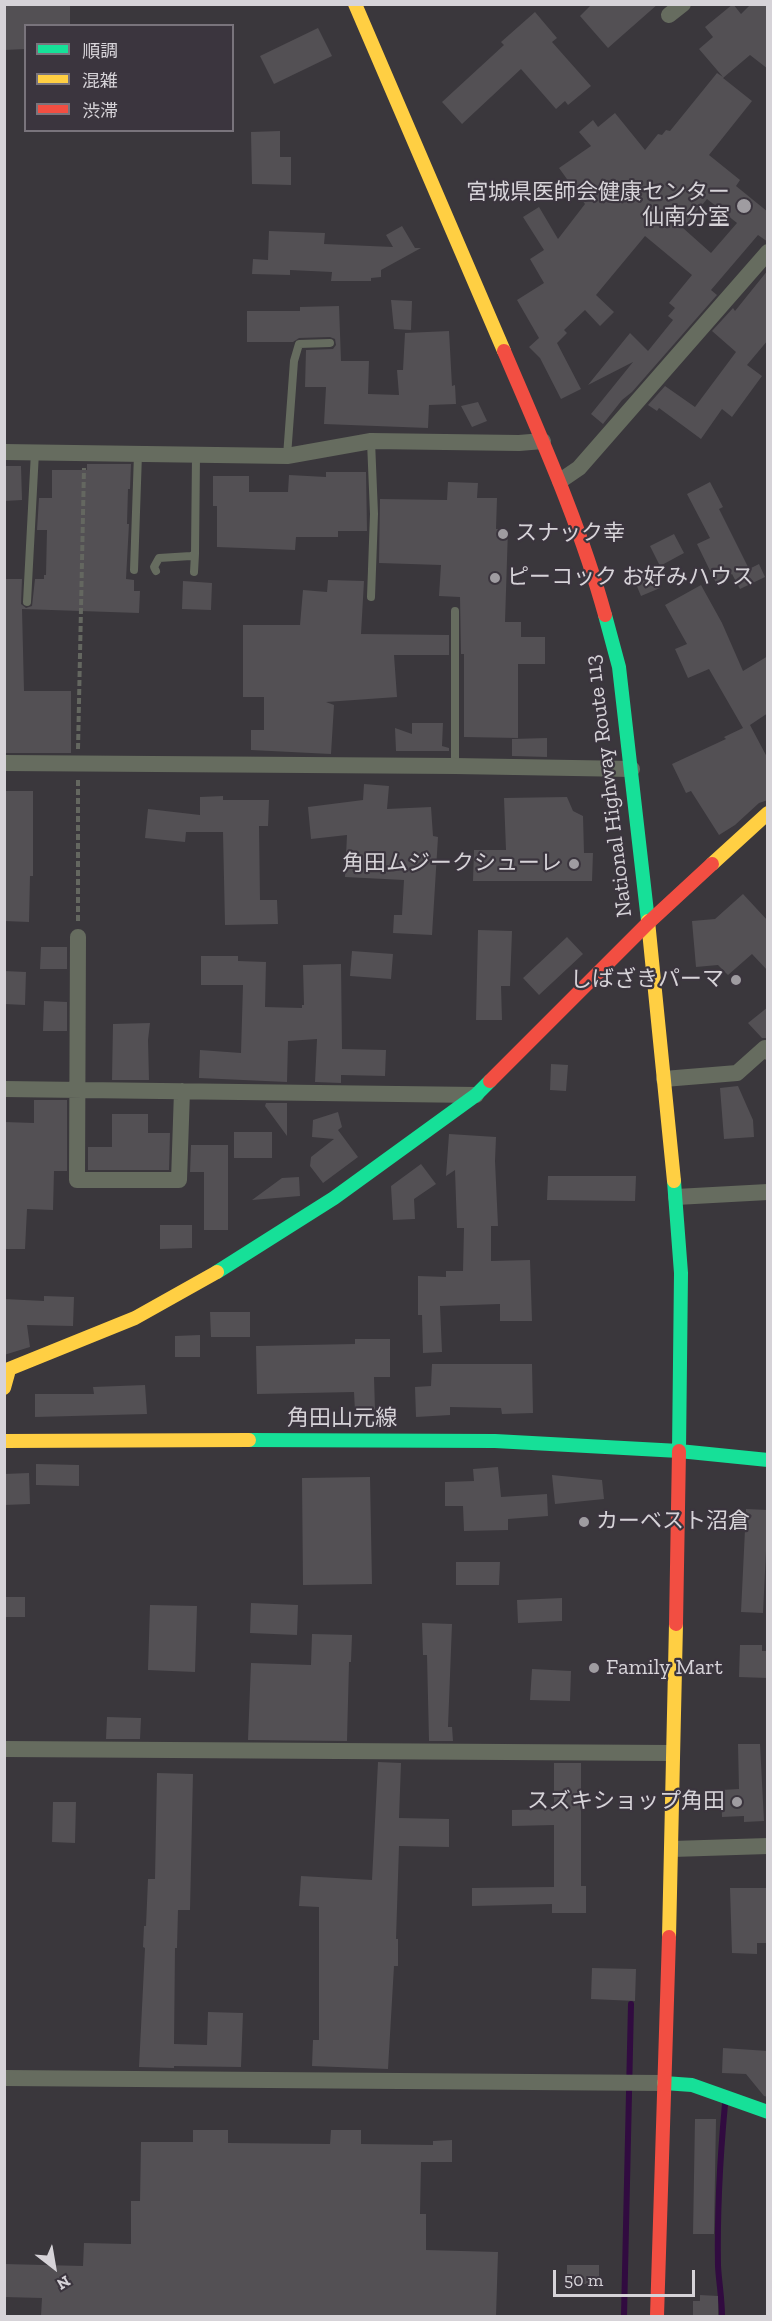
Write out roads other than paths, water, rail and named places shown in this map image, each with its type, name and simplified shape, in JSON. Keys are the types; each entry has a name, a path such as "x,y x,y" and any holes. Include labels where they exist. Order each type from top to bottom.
{"main road":[{"name":"National Highway Route 113","path":"355,4 560,481 594,576 619,667 664,1079 681,1273 672,1849 657,2316"},
{"path":"4,1388 7,1371 103,1332 193,1287 334,1198 476,1095 647,924 768,813"},
{"name":"角田山元線","path":"4,1441 345,1439 460,1441 679,1451"},
{"path":"679,1451 768,1460"},
{"path":"664,2083 692,2085 768,2112"}],"street":[{"path":"669,15 683,4"},
{"path":"560,481 579,468 768,252"},
{"path":"4,452 287,456 371,441 519,443 543,441"},
{"path":"4,763 455,766 632,770"},
{"path":"78,937 77,1180 179,1180 182,1091"},
{"path":"664,1079 737,1073 765,1048 768,1052"},
{"path":"4,1089 476,1095"},
{"path":"676,1197 768,1192"},
{"path":"4,1749 672,1753"},
{"path":"672,1849 768,1846"},
{"path":"4,2078 664,2083"}],"lane":[{"path":"287,456 294,360 299,344 330,343"},
{"path":"371,441 374,514 371,597"},
{"path":"27,602 35,452"},
{"path":"134,570 138,454"},
{"path":"194,572 196,455"},
{"path":"156,571 154,567 159,558 195,554"},
{"path":"455,611 455,766"}],"waterway":[{"path":"624,2316 631,2004"},
{"path":"722,2316 718,2226 725,2104"}],"place":[{"name":"宮城県医師会健康センター 仙南分室","path":"744,206"},
{"name":"スナック幸","path":"503,534"},
{"name":"ピーコック お好みハウス","path":"495,578"},
{"name":"角田ムジークシューレ","path":"574,864"},
{"name":"しばざきパーマ","path":"736,980"},
{"name":"カーベスト沼倉","path":"584,1522"},
{"name":"Family Mart","path":"594,1668"},
{"name":"スズキショップ角田","path":"737,1802"}]}
